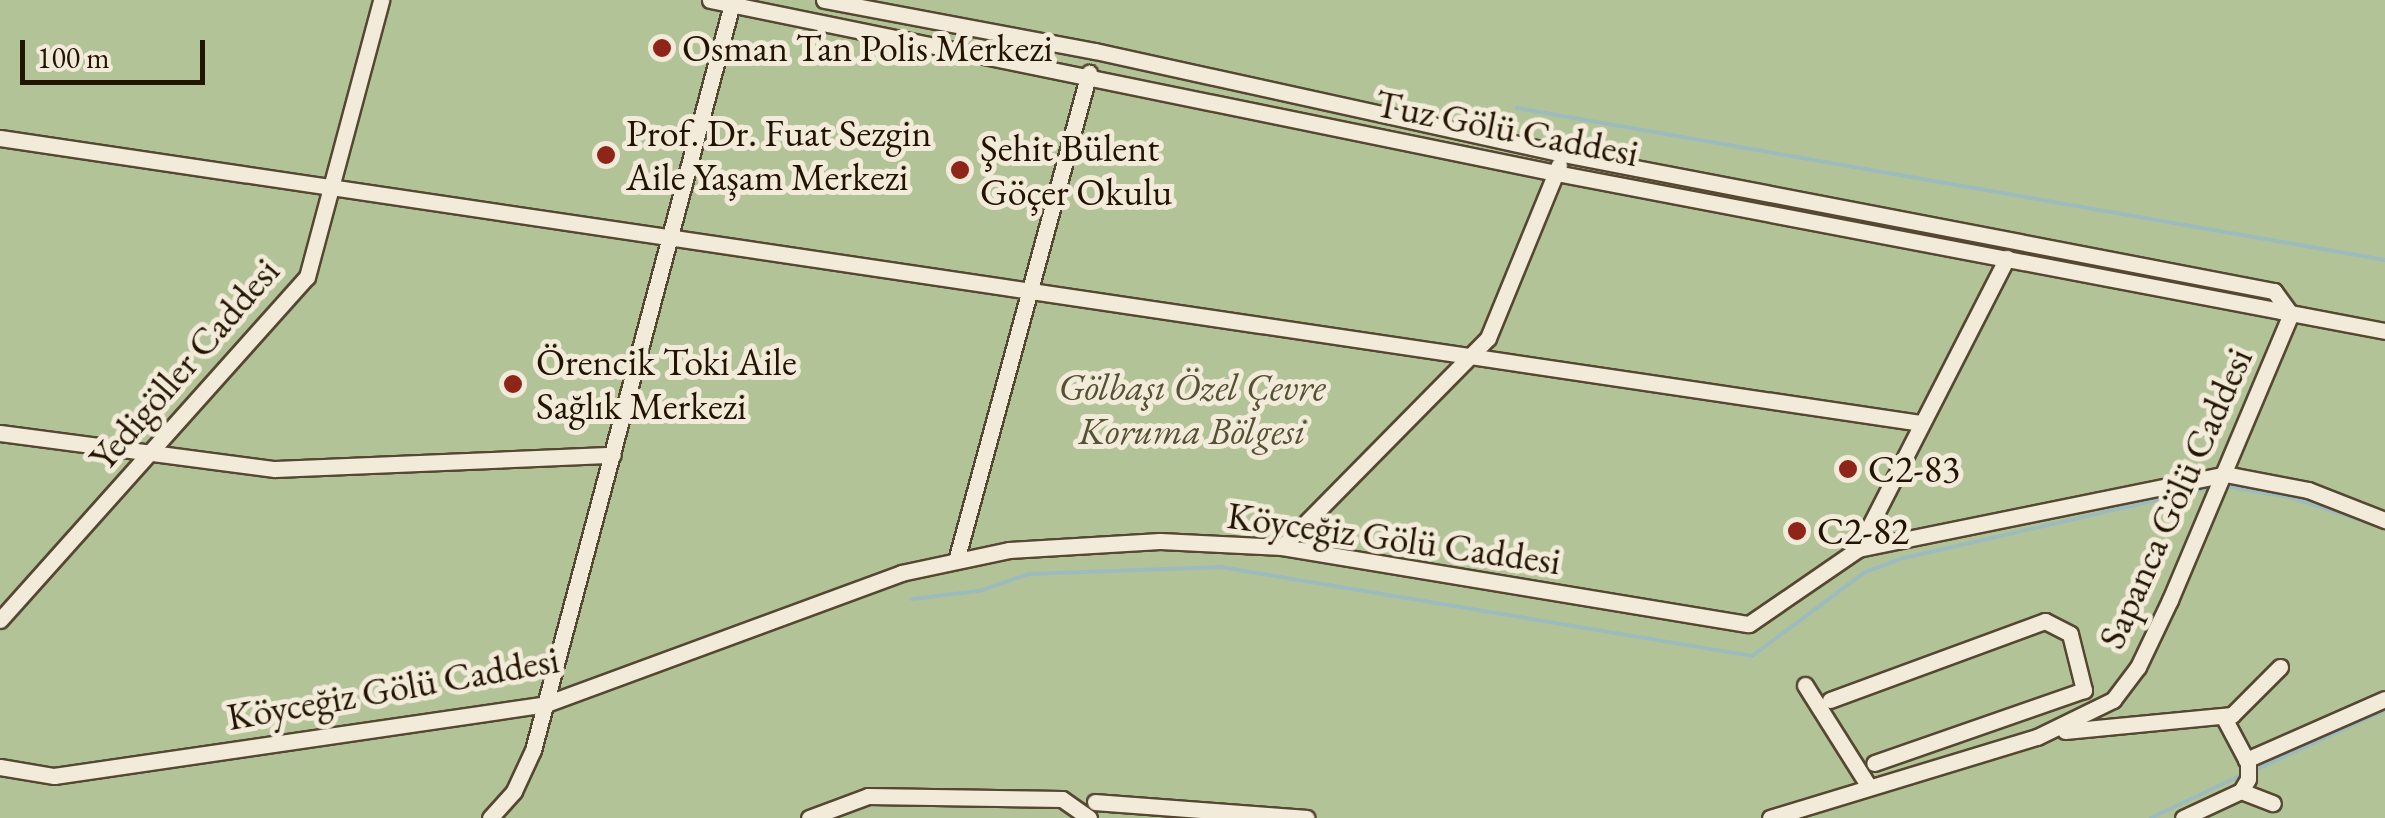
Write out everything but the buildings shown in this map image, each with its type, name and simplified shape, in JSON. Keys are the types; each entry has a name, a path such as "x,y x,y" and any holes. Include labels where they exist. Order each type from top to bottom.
{"street":[{"name":"Yedigöller Caddesi","path":"0,620 307,277 381,0"},
{"name":"Tuz Gölü Caddesi","path":"710,0 1089,73 1556,174 2385,331"},
{"name":"Tuz Gölü Caddesi","path":"824,0 1094,51 1564,154 2274,290 2291,314"},
{"path":"490,818 521,779 673,240 733,2"},
{"path":"957,556 1089,73"},
{"path":"0,138 1030,294 1920,423"},
{"path":"1282,548 1470,358 1497,322 1564,154"},
{"path":"1858,549 2007,258"},
{"name":"Sapanca Gölü Caddesi","path":"1770,818 2050,732 2094,712 2125,686 2222,482 2291,314"},
{"path":"0,433 275,469 614,456"},
{"path":"1858,549 2222,482 2308,490 2385,520"},
{"name":"Köyceğiz Gölü Caddesi","path":"0,766 54,776 542,705 957,556 1160,541 1282,548 1742,626 1858,549"},
{"path":"1830,700 2045,621 2066,629 2087,688 1874,763"},
{"path":"2050,732 2223,716 2243,709 2280,668"},
{"path":"1805,685 1868,785"},
{"path":"2183,818 2246,774 2385,699"},
{"path":"2223,716 2246,774 2274,803"},
{"path":"1976,728 1984,752"},
{"path":"809,818 868,796 1062,799 1092,810 1306,818"}],"green space":[{"name":"Gölbaşı Özel Çevre Koruma Bölgesi","path":"0,0 2385,0 2385,818 0,818"}],"waterway":[{"path":"1517,108 2385,260"},
{"path":"2222,486 2289,497 2385,528"},
{"path":"912,599 979,591 1029,574 1221,567 1752,656 1865,572 1904,558 2213,487"},
{"path":"2255,770 2385,710"},
{"path":"2151,818 2241,775"}],"place":[{"name":"Osman Tan Polis Merkezi","path":"662,48"},
{"name":"Prof. Dr. Fuat Sezgin Aile Yaşam Merkezi","path":"606,155"},
{"name":"Şehit Bülent Göçer Okulu","path":"960,170"},
{"name":"Örencik Toki Aile Sağlık Merkezi","path":"513,384"},
{"name":"C2-83","path":"1848,469"},
{"name":"C2-82","path":"1797,531"}]}
